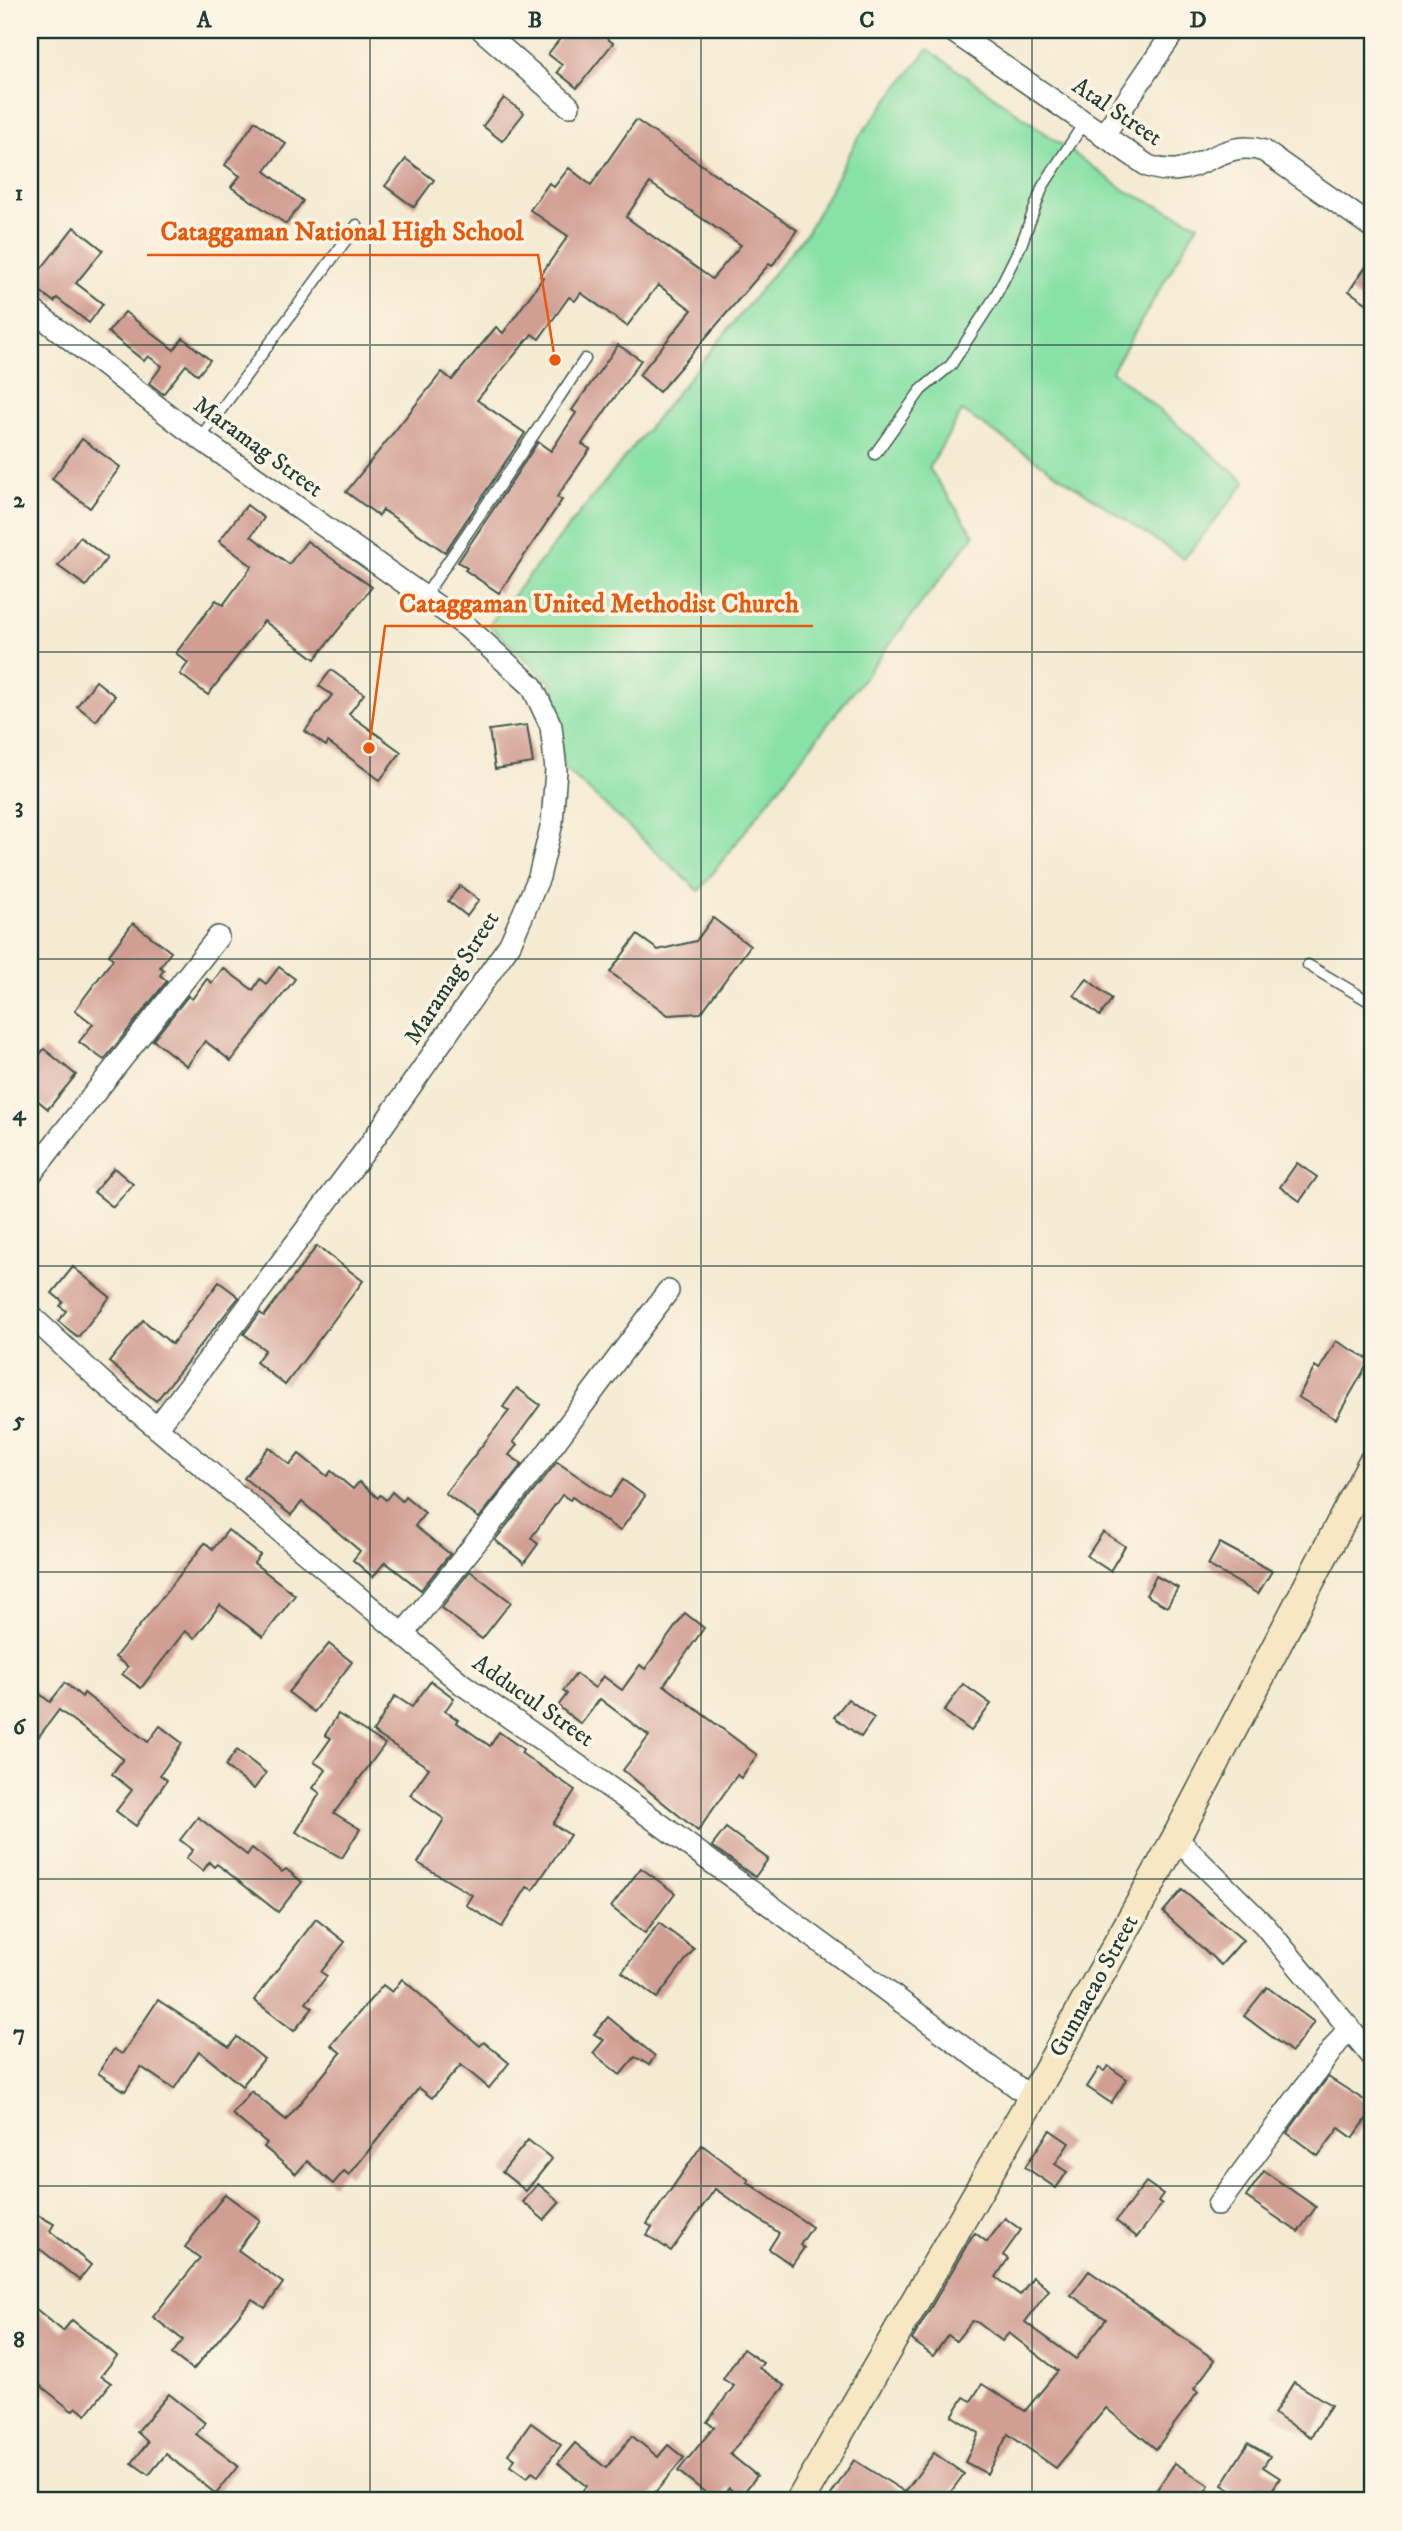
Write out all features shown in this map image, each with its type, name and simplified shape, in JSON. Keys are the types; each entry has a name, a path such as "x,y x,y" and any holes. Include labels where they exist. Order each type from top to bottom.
{"street":[{"path":"482,30 569,106"},
{"name":"Atal Street","path":"951,30 1148,166 1166,173 1187,170 1230,150 1247,146 1255,148 1372,227"},
{"path":"1103,136 1175,30"},
{"name":"Maramag Street","path":"30,308 200,438 467,627 509,664 541,699 551,726 556,770 552,823 539,877 510,944 456,1024 157,1427"},
{"path":"30,1175 218,937"},
{"path":"403,1634 544,1457 668,1291"},
{"name":"Adducul Street","path":"30,1315 157,1427 462,1684 630,1801 1032,2098"},
{"name":"Gunnacao Street","path":"800,2501 1032,2098 1177,1838 1372,1463"},
{"path":"1177,1838 1265,1926 1372,2056"},
{"path":"1217,2205 1349,2027"}],"lane":[{"path":"875,454 920,390 951,365 995,297 1021,245 1043,186 1084,122"},
{"path":"200,438 357,225"},
{"path":"424,597 585,359"},
{"path":"1308,965 1372,1003"}],"green space":[{"path":"928,49 1126,191 1198,224 1112,371 1246,482 1184,559 962,411 929,468 974,535 699,891 564,768 554,686 489,625 807,232 858,138"}],"building":[{"path":"567,30 596,30 613,43 577,88 557,72 562,65 548,54"},
{"path":"504,98 524,113 502,141 483,126"},
{"path":"636,120 797,230 772,266 769,264 659,392 639,375 692,310 658,285 627,326 581,293 575,301 569,297 539,339 532,334 477,400 525,433 445,552 383,510 379,516 346,492 442,372 452,380 496,327 503,333 543,278 540,276 568,236 530,210 549,183 554,187 569,168 591,185","holes":["650,183 741,245 712,279 626,217"]},
{"path":"255,121 286,144 265,171 303,201 286,224 231,187 240,176 225,165"},
{"path":"406,159 434,180 414,207 385,186"},
{"path":"74,227 103,250 76,283 103,304 89,323 57,298 54,302 30,283"},
{"path":"1372,258 1372,307 1349,291"},
{"path":"125,312 174,350 183,338 210,360 198,375 186,365 163,394 149,383 162,366 148,356 144,361 108,332"},
{"path":"618,345 641,360 582,444 590,449 557,497 562,500 499,593 465,570 467,568 458,562 538,442 551,451 576,413 572,410"},
{"path":"82,439 120,467 90,508 52,479"},
{"path":"247,505 264,518 251,536 289,564 307,541 372,587 315,659 264,621 208,695 180,674 188,663 176,653 216,600 223,605 252,566 219,541"},
{"path":"80,537 107,558 86,586 58,566"},
{"path":"331,670 364,694 349,714 401,752 380,780 328,742 326,746 305,731 332,695 319,686"},
{"path":"96,681 115,696 96,721 77,706"},
{"path":"527,725 533,763 495,769 489,730"},
{"path":"460,886 479,900 467,916 448,901"},
{"path":"713,918 750,946 701,1013 668,1015 610,972 637,935 658,950 696,941"},
{"path":"133,923 171,952 160,967 164,970 160,975 167,981 104,1060 79,1042 93,1024 75,1010 113,959 109,955"},
{"path":"279,967 295,979 231,1061 205,1041 187,1066 153,1040 188,996 192,999 207,979 212,983 223,968 253,990 260,979 266,984"},
{"path":"1087,979 1112,999 1100,1016 1074,995"},
{"path":"44,1049 76,1075 48,1109 30,1094 30,1066"},
{"path":"1297,1163 1317,1177 1300,1201 1280,1187"},
{"path":"114,1168 133,1184 113,1207 94,1192"},
{"path":"317,1246 363,1281 285,1385 256,1362 265,1350 244,1334 260,1313 264,1316"},
{"path":"73,1267 110,1297 78,1337 58,1321 66,1311 60,1306 63,1302 52,1293"},
{"path":"219,1282 239,1297 156,1401 109,1362 143,1320 172,1344"},
{"path":"1336,1341 1370,1360 1336,1419 1298,1397 1315,1367 1319,1370"},
{"path":"517,1388 540,1405 513,1442 517,1445 509,1455 522,1464 479,1518 445,1493 509,1411 503,1407"},
{"path":"269,1447 290,1465 299,1454 327,1476 331,1471 353,1489 359,1482 378,1498 380,1495 386,1500 392,1492 402,1501 405,1496 425,1513 415,1526 450,1554 421,1590 385,1562 373,1577 353,1560 360,1551 302,1502 291,1515 244,1478"},
{"path":"557,1462 610,1498 623,1480 645,1496 620,1531 572,1497 570,1500 562,1495 531,1538 538,1544 524,1563 495,1540"},
{"path":"228,1530 260,1555 254,1563 295,1595 263,1637 220,1605 195,1638 185,1631 141,1688 122,1674 128,1667 115,1657 205,1543 213,1549"},
{"path":"1103,1532 1125,1546 1110,1571 1087,1556"},
{"path":"1220,1543 1272,1571 1258,1594 1208,1565"},
{"path":"470,1571 511,1602 482,1639 441,1608"},
{"path":"1156,1576 1178,1588 1167,1607 1146,1595"},
{"path":"685,1613 704,1628 664,1685 757,1755 741,1778 737,1775 698,1831 623,1770 649,1736 600,1699 581,1724 558,1706 567,1694 563,1691 576,1674 595,1688 603,1676 622,1690 640,1665 645,1669"},
{"path":"329,1644 352,1662 314,1712 288,1692"},
{"path":"431,1681 454,1698 445,1711 458,1720 456,1722 490,1746 499,1732 523,1749 521,1753 575,1790 553,1824 570,1835 533,1890 527,1887 502,1927 466,1905 472,1895 418,1863 444,1819 410,1795 429,1768 373,1732 395,1696 412,1707"},
{"path":"65,1683 82,1697 84,1693 148,1742 160,1726 182,1743 160,1775 167,1780 136,1826 116,1811 132,1790 112,1774 123,1759 59,1710 30,1748 30,1686 50,1702"},
{"path":"963,1684 991,1704 971,1731 944,1711"},
{"path":"848,1699 874,1718 861,1737 834,1717"},
{"path":"338,1714 385,1744 334,1813 360,1829 342,1858 296,1832 320,1793 313,1788 326,1770 314,1762 331,1738 325,1735"},
{"path":"237,1750 266,1773 254,1789 225,1766"},
{"path":"198,1817 247,1855 252,1848 282,1872 286,1869 302,1882 278,1912 217,1864 214,1867 209,1862 203,1871 186,1858 193,1850 180,1840"},
{"path":"726,1828 768,1859 755,1877 712,1846"},
{"path":"641,1868 675,1893 645,1933 611,1907"},
{"path":"1182,1890 1243,1940 1221,1965 1163,1912"},
{"path":"316,1919 345,1942 321,1972 327,1976 306,2003 313,2008 294,2031 254,2000"},
{"path":"659,1923 694,1949 657,1998 622,1972"},
{"path":"402,1979 480,2046 484,2042 509,2063 489,2088 461,2065 432,2098 419,2088 349,2175 344,2171 333,2184 307,2161 296,2174 264,2147 267,2143 232,2114 251,2091 286,2120 341,2053 331,2045 383,1985 392,1992"},
{"path":"1267,1987 1314,2022 1292,2052 1244,2016"},
{"path":"158,2000 229,2047 237,2037 264,2059 242,2086 199,2051 174,2089 141,2067 125,2091 98,2073 114,2049 122,2054"},
{"path":"608,2017 655,2056 649,2065 635,2057 620,2075 593,2053 604,2040 594,2034"},
{"path":"1108,2066 1127,2079 1111,2103 1087,2087 1099,2068 1104,2071"},
{"path":"1328,2077 1372,2105 1372,2111 1353,2138 1339,2128 1318,2156 1287,2133"},
{"path":"1050,2130 1069,2143 1055,2164 1067,2172 1056,2188 1025,2167"},
{"path":"528,2140 552,2159 526,2191 502,2172"},
{"path":"702,2145 749,2180 747,2182 812,2227 800,2245 804,2248 792,2265 769,2249 779,2233 715,2189 671,2251 647,2235 652,2227 647,2224"},
{"path":"1264,2171 1316,2207 1298,2232 1246,2197"},
{"path":"1146,2182 1163,2194 1158,2201 1162,2204 1137,2237 1116,2221"},
{"path":"538,2184 560,2202 544,2220 523,2202"},
{"path":"225,2194 260,2220 238,2250 283,2283 265,2308 252,2299 193,2370 172,2354 183,2340 153,2317 200,2258 185,2247"},
{"path":"30,2211 54,2224 50,2231 91,2265 79,2280 40,2249 30,2268"},
{"path":"1005,2218 1021,2230 1003,2255 1008,2259 996,2277 1020,2295 1033,2277 1049,2290 1025,2322 1076,2359 1106,2319 1071,2295 1089,2271 1215,2360 1194,2389 1198,2392 1156,2449 1106,2408 1056,2468 1008,2434 987,2474 965,2462 979,2433 952,2416 964,2397 971,2401 982,2384 1025,2411 1058,2371 1009,2333 1002,2341 977,2322 972,2321 956,2341 948,2335 933,2356 912,2340 971,2238 975,2233 987,2242"},
{"path":"30,2304 63,2331 72,2320 117,2356 101,2376 111,2383 86,2415 76,2407 72,2411 30,2377"},
{"path":"743,2349 763,2363 759,2368 785,2386 730,2454 757,2476 740,2497 729,2488 716,2501 678,2471 714,2427 707,2422 734,2386 723,2379"},
{"path":"1294,2382 1331,2405 1311,2437 1274,2414"},
{"path":"169,2394 205,2423 196,2434 238,2466 216,2494 166,2454 149,2475 132,2463 148,2442 137,2432"},
{"path":"531,2423 561,2445 538,2476 532,2472 527,2478 510,2466 515,2459 508,2454"},
{"path":"632,2436 658,2457 668,2445 684,2458 648,2501 575,2501 586,2486 558,2463 575,2443 606,2468"},
{"path":"1248,2443 1270,2456 1263,2467 1280,2478 1265,2501 1248,2501 1222,2485"},
{"path":"934,2453 964,2474 944,2501 827,2501 854,2460 905,2492"},
{"path":"1175,2463 1209,2486 1198,2501 1149,2501"}],"place":[{"name":"Cataggaman National High School","path":"555,360"},
{"name":"Cataggaman United Methodist Church","path":"369,748"}]}
